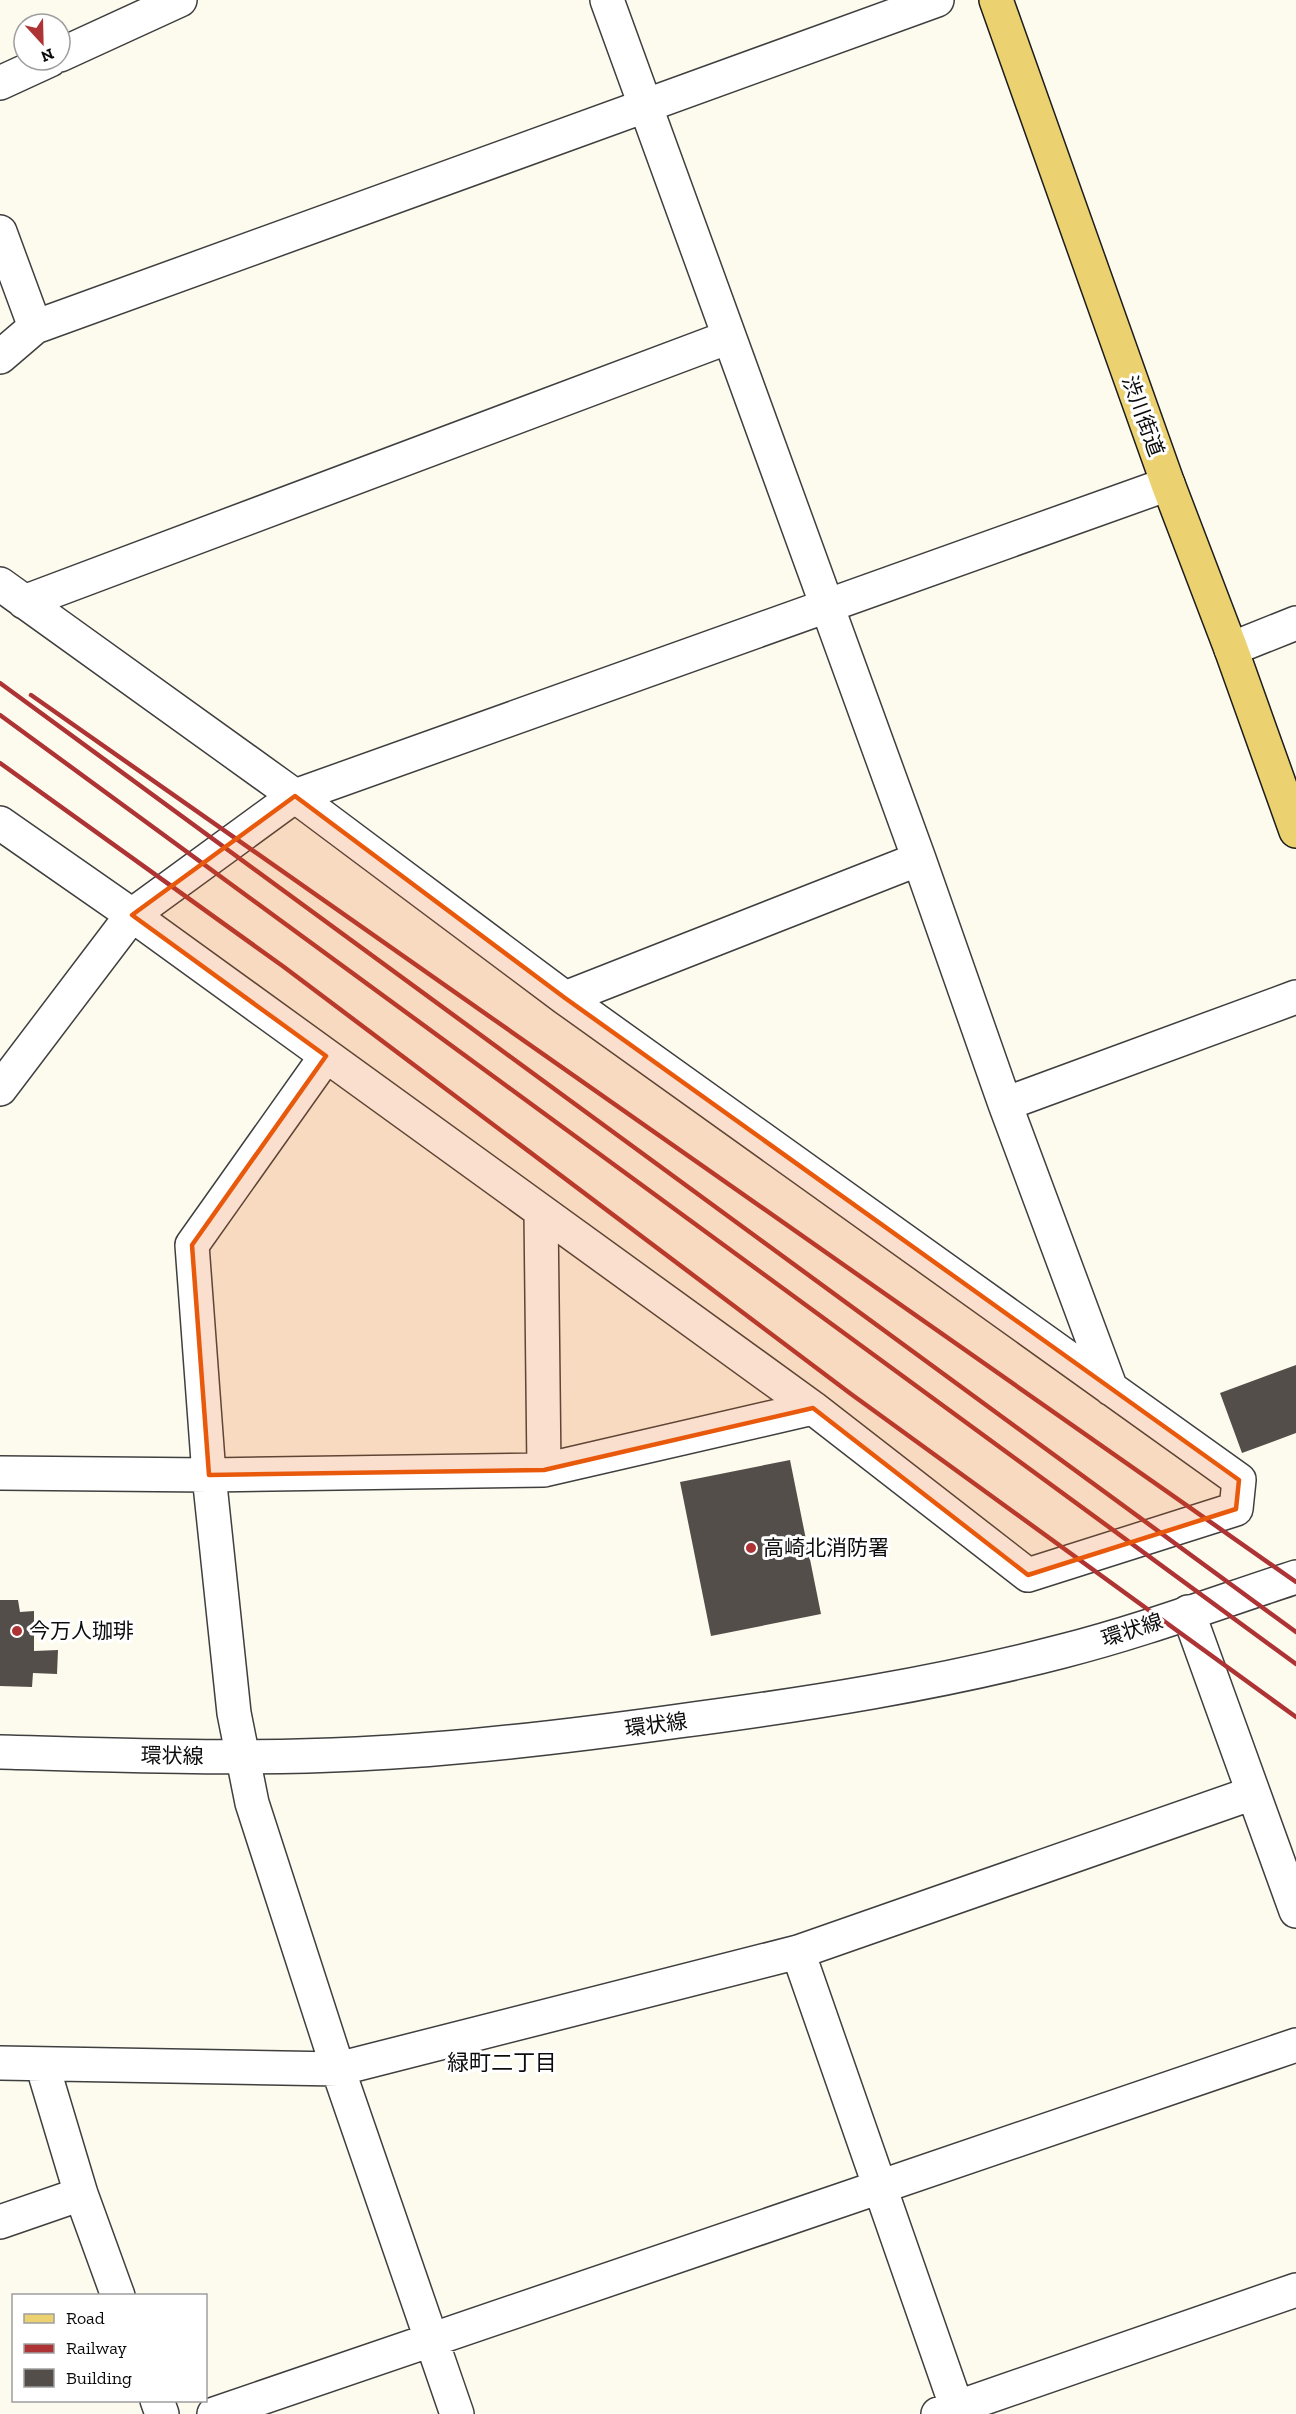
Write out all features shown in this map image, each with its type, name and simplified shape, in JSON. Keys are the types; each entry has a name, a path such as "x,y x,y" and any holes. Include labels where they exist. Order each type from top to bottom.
{"main road":[{"name":"渋川街道","path":"996,0 1168,484 1231,649 1296,831"}],"street":[{"path":"72,50 180,0"},
{"path":"607,0 919,859 1005,1104 1111,1389"},
{"path":"0,357 35,327 938,0"},
{"path":"0,83 24,72"},
{"path":"0,232 35,327"},
{"path":"12,593 729,337"},
{"path":"0,1089 132,915 295,796 1168,484"},
{"path":"0,823 132,915 813,1408 1028,1575 1236,1509 1239,1480 565,998 295,796 12,593"},
{"path":"1231,649 1296,623"},
{"path":"565,998 919,859"},
{"path":"1005,1104 1296,997"},
{"path":"326,1056 192,1245 210,1475 234,1713 252,1803 338,2069 457,2414"},
{"path":"541,1212 544,1470"},
{"path":"0,1473 210,1475 544,1470 813,1408"},
{"name":"環状線","path":"0,1752 243,1757 464,1747 815,1704 942,1680 1067,1651 1296,1577"},
{"path":"1188,1612 1296,1911"},
{"path":"0,2063 338,2069 798,1952 1253,1793"},
{"path":"798,1952 880,2187 951,2412 1296,2290"},
{"path":"214,2414 1296,2044"},
{"path":"42,2064 81,2194 118,2294"},
{"path":"0,2222 81,2194"}],"highlighted area":[{"path":"295,796 565,998 1239,1480 1236,1509 1028,1575 813,1408 544,1470 209,1475 192,1245 326,1056 132,915"}],"building":[{"path":"1296,1365 1296,1433 1242,1453 1220,1393"},
{"name":"高崎北消防署","path":"790,1460 821,1614 711,1636 680,1482"},
{"name":"今万人珈琲","path":"0,1600 18,1600 20,1612 34,1611 34,1651 58,1650 57,1674 33,1673 32,1687 0,1686"}],"railway":[{"path":"0,683 1296,1632"},
{"path":"31,695 1296,1582"},
{"path":"0,715 1296,1664"},
{"path":"0,763 284,967 851,1394 1296,1717"}],"place":[{"name":"高崎北消防署","path":"751,1548"},
{"name":"今万人珈琲","path":"17,1631"}],"district":[{"name":"緑町二丁目","path":"502,2062"}]}
